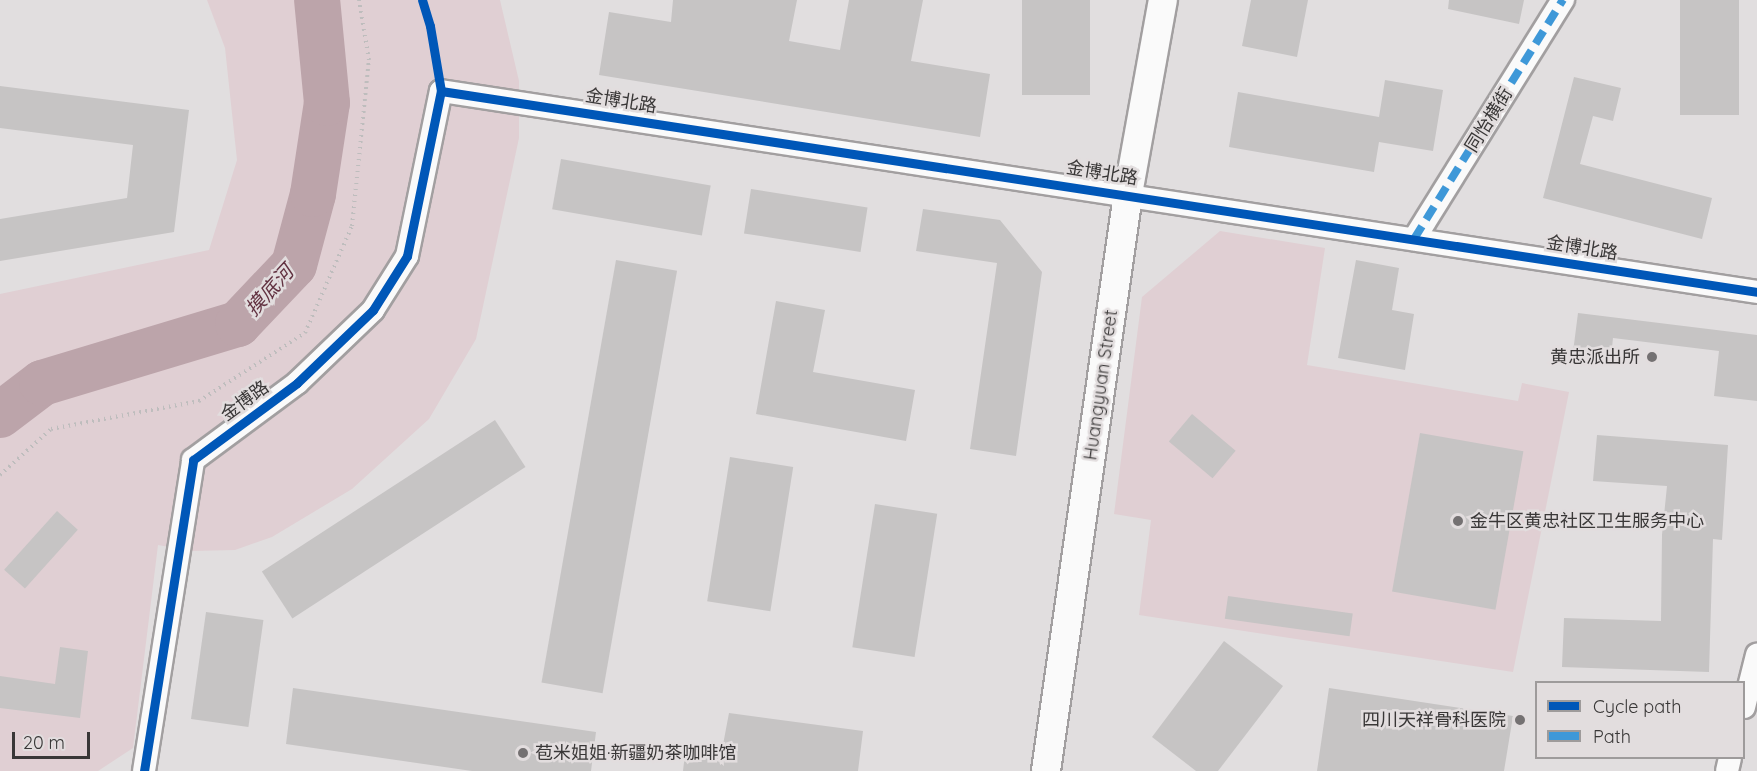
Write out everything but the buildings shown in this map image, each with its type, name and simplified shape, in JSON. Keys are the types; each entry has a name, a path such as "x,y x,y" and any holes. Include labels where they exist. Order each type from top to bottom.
{"street":[{"name":"Huangyuan Street","path":"1046,771 1128,194 1162,0"},
{"name":"同怡横街","path":"1414,239 1563,0"},
{"name":"金博北路","path":"441,91 1128,194 1757,292"},
{"name":"金博路","path":"144,771 193,460 297,383 373,310 407,256 441,91"},
{"path":"1745,700 1757,655"}],"path":[{"path":"0,475 51,429 199,401 305,333 352,226 369,60 359,0"}],"shaded area":[{"path":"207,0 500,0 519,81 519,138 476,339 429,419 352,489 272,537 235,550 192,551 158,545 133,748 98,771 0,771 0,294 209,250 237,160 225,48"},
{"path":"1220,231 1325,248 1307,365 1518,401 1522,383 1569,392 1513,672 1139,615 1151,520 1114,514 1142,297"}],"waterway":[{"name":"摸底河","path":"0,415 42,383 238,324 294,265 313,194 327,103 317,0"}],"marked path":[{"path":"1414,239 1563,0"}],"cycle path":[{"path":"144,771 193,460 297,383 373,310 407,256 441,91 430,26 422,0"},
{"path":"441,91 1757,292"}],"place":[{"name":"黄忠派出所","path":"1652,357"},
{"name":"金牛区黄忠社区卫生服务中心","path":"1458,521"},
{"name":"四川天祥骨科医院","path":"1520,720"},
{"name":"苞米姐姐·新疆奶茶咖啡馆","path":"523,753"}]}
